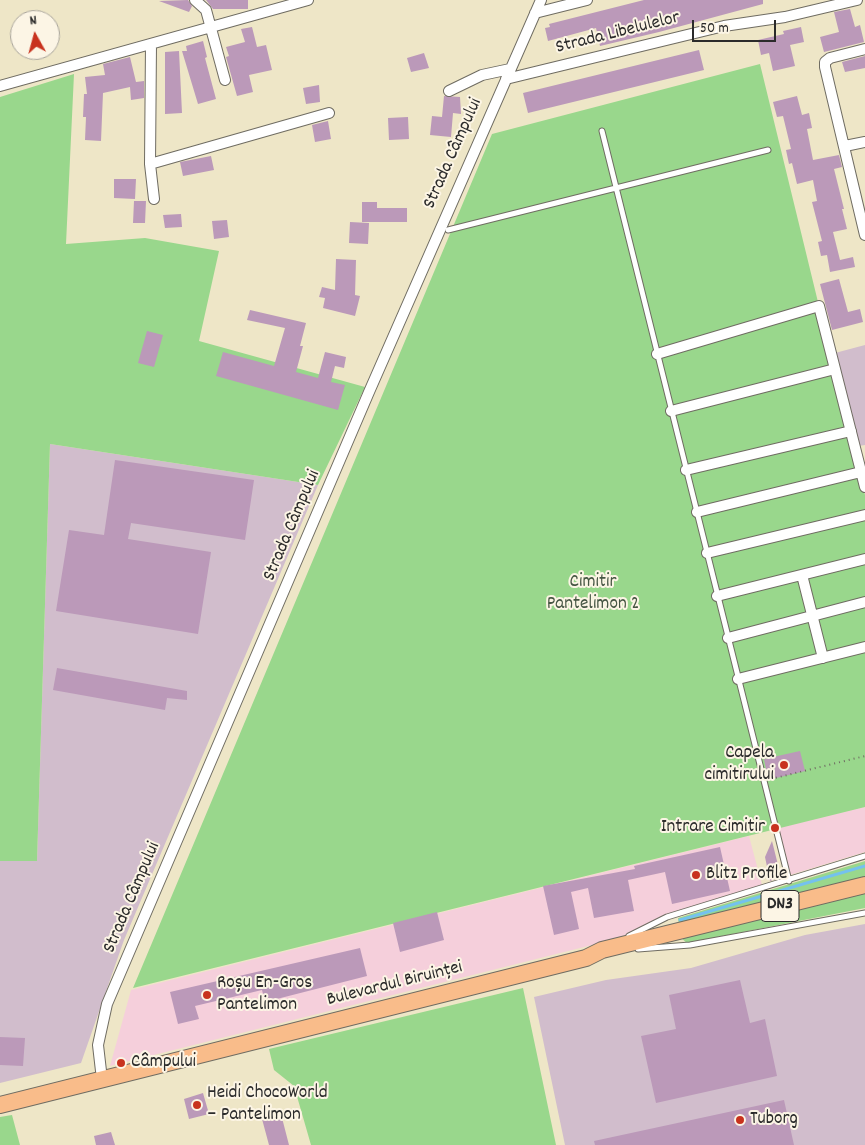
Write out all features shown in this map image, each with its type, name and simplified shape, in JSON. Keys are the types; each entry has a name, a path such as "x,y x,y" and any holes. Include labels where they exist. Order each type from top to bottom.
{"main road":[{"name":"Bulevardul Biruinței","path":"0,1105 586,958 598,951 865,886"},
{"name":"Bulevardul Biruinței","path":"0,1096 584,950 598,951"}],"street":[{"path":"195,0 206,10 225,80"},
{"path":"0,86 308,0"},
{"name":"Strada Câmpului","path":"101,1071 98,1045 107,1004 541,0"},
{"path":"535,13 587,0"},
{"name":"Strada Libelulelor","path":"449,91 482,75 508,74 724,26 785,17 857,0"},
{"path":"151,44 150,164 154,199"},
{"path":"865,48 830,58 825,62 865,235"},
{"path":"150,164 329,113"},
{"path":"845,146 865,142"},
{"path":"657,354 819,306 865,487"},
{"path":"672,411 835,369"},
{"path":"686,470 851,431"},
{"path":"696,512 861,472"},
{"path":"707,553 865,515"},
{"path":"717,596 865,559"},
{"path":"802,574 822,658"},
{"path":"728,638 865,602"},
{"path":"738,679 865,646"}],"lane":[{"path":"602,132 789,881"},
{"path":"448,230 768,150"},
{"path":"598,951 667,917 789,881 865,856"},
{"path":"598,951 690,945 865,912"}],"path":[{"path":"764,781 865,756"}],"shaded area":[{"path":"865,345 865,445 858,446 835,353"},
{"path":"50,444 318,485 124,940 81,1063 0,1083 0,861 37,861"},
{"path":"865,807 865,852 790,875 778,828"},
{"path":"749,836 762,885 670,913 620,938 110,1066 131,990"},
{"path":"865,924 865,1145 565,1145 534,997 606,980 691,968 805,935"}],"green space":[{"name":"Cimitir Pantelimon 2","path":"760,64 865,495 865,807 133,988 492,134"},
{"path":"74,74 66,244 145,238 219,251 199,341 365,387 318,485 50,444 37,861 0,861 0,97"},
{"path":"865,861 865,908 687,943 681,938 678,918"},
{"path":"523,988 556,1145 311,1145 294,1086 274,1070 269,1049"},
{"path":"12,1115 20,1145 0,1145 0,1117"}],"building":[{"path":"188,0 192,6 189,12 159,1"},
{"path":"206,0 248,0 248,9 213,9"},
{"path":"644,0 763,0 763,4 600,46 596,28 548,41 545,28 550,27 549,24"},
{"path":"850,9 855,27 860,25 864,42 824,52 820,37 839,32 834,12"},
{"path":"252,27 257,47 266,45 272,70 249,75 253,92 237,96 226,57 229,56 226,47 245,42 241,29"},
{"path":"801,27 804,42 790,45 795,66 773,71 769,53 761,55 758,40 784,34 783,31"},
{"path":"203,41 207,57 205,58 216,99 198,104 182,51 187,51 186,46"},
{"path":"699,50 704,70 528,113 523,93"},
{"path":"179,51 182,113 165,114 165,52"},
{"path":"424,53 429,68 411,72 407,58"},
{"path":"865,56 865,68 845,72 842,62"},
{"path":"130,57 136,82 144,81 144,98 131,100 130,87 103,93 101,141 85,140 84,94 87,94 85,77 105,75 103,64"},
{"path":"319,85 320,102 306,104 303,88"},
{"path":"444,96 460,97 461,114 453,113 451,137 430,135 432,116 442,117"},
{"path":"797,96 802,115 809,113 812,128 807,129 813,160 839,155 842,167 834,169 847,229 833,232 840,260 853,257 855,267 830,272 827,255 821,256 818,242 822,241 812,202 817,201 813,180 797,184 792,163 789,164 786,150 791,149 783,116 777,117 773,102"},
{"path":"408,117 409,139 389,140 388,118"},
{"path":"328,121 331,139 315,142 312,125"},
{"path":"211,156 214,170 183,176 180,162"},
{"path":"114,179 136,179 135,199 114,198"},
{"path":"134,201 146,201 145,223 133,223"},
{"path":"362,202 377,202 377,208 407,208 407,222 362,222"},
{"path":"181,214 182,227 165,228 163,215"},
{"path":"227,220 229,237 214,239 212,221"},
{"path":"350,222 369,223 368,244 349,243"},
{"path":"336,259 356,260 355,295 360,296 355,316 323,308 325,298 319,297 322,287 335,290"},
{"path":"839,279 848,312 860,309 863,322 832,330 820,284"},
{"path":"250,310 306,323 300,346 303,346 296,372 318,378 325,352 346,357 344,368 335,366 331,382 345,385 338,410 216,376 223,352 274,366 285,328 247,320"},
{"path":"147,331 163,335 154,367 138,363"},
{"path":"115,460 254,480 245,540 131,523 128,539 211,552 198,634 56,611 69,530 104,535"},
{"path":"57,668 187,691 187,700 167,698 165,710 53,690"},
{"name":"Capela cimitirului","path":"800,751 805,771 768,780 764,759"},
{"path":"772,841 781,877 770,881 765,857"},
{"path":"720,847 730,891 672,904 665,872 628,880 634,911 594,918 588,888 571,892 579,929 554,935 543,886 635,869 634,866"},
{"path":"437,912 444,940 400,952 393,923"},
{"path":"360,948 367,976 265,1002 262,990 195,1006 199,1019 178,1024 170,992"},
{"path":"740,980 750,1023 765,1019 777,1076 656,1103 641,1036 676,1029 669,995"},
{"path":"0,1037 25,1038 23,1066 0,1065"},
{"path":"203,1093 209,1114 189,1119 184,1099"},
{"name":"Tuborg","path":"784,1100 794,1145 595,1145 594,1141"},
{"path":"281,1114 289,1145 269,1145 262,1119"},
{"path":"111,1132 115,1145 96,1145 94,1136"}],"waterway":[{"path":"680,920 865,866"}],"place":[{"name":"Capela cimitirului","path":"784,765"},
{"name":"Intrare Cimitir","path":"775,828"},
{"name":"Blitz Profile","path":"696,875"},
{"name":"Roșu En-Gros Pantelimon","path":"207,995"},
{"name":"Câmpului","path":"121,1063"},
{"name":"Heidi ChocoWorld – Pantelimon","path":"197,1105"},
{"name":"Tuborg","path":"740,1120"}]}
